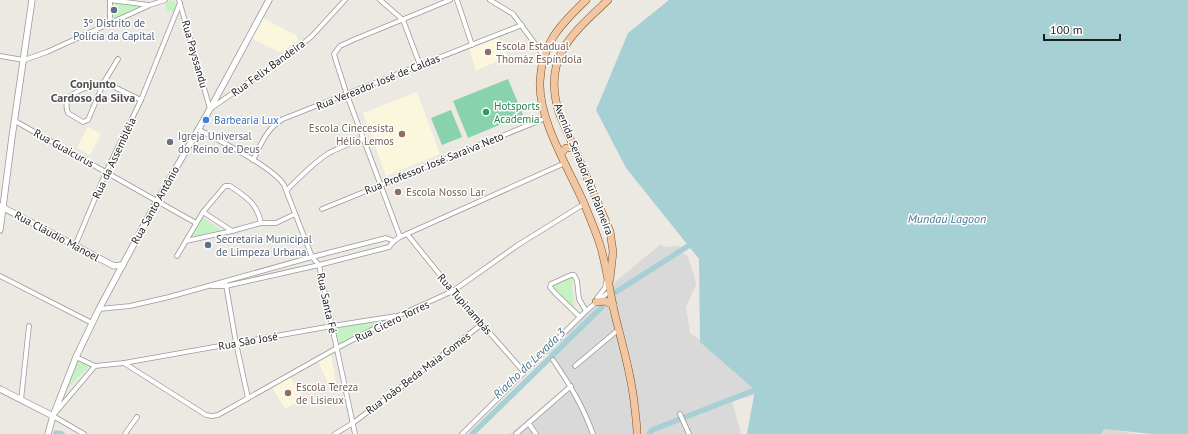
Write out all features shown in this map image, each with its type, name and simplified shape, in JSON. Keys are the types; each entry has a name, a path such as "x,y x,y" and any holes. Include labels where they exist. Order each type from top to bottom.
{"main road":[{"name":"Avenida Senador Rui Palmeira","path":"586,0 563,22 555,33 544,56 540,81 540,92 546,118 584,204 601,248 632,385 637,434"},
{"name":"Avenida Senador Rui Palmeira","path":"608,0 576,31 566,44 558,59 555,71 554,91 559,113 568,136 612,238 613,252 610,288"},
{"path":"555,141 562,140 568,136"},
{"path":"561,153 566,148 574,148"},
{"path":"594,303 605,301 613,305"}],"street":[{"path":"0,230 32,0"},
{"path":"110,24 110,0 150,5"},
{"path":"0,56 24,60 47,52 150,5 165,0"},
{"name":"Rua Santo Antônio","path":"48,434 76,357 99,309 157,201 218,95 269,0"},
{"name":"Rua Felix Bandeira","path":"210,109 299,47 312,36 345,0"},
{"path":"380,0 403,20 420,65"},
{"path":"400,238 347,95 334,54 340,46 450,0"},
{"path":"457,0 472,45"},
{"path":"490,0 514,14 544,56"},
{"path":"498,4 503,0"},
{"name":"Rua da Assembléia","path":"75,246 106,172 141,100 180,2"},
{"name":"Rua Payssandu","path":"180,2 210,109"},
{"name":"Rua Vereador José de Caldas","path":"253,160 266,134 276,123 283,119 522,25"},
{"path":"118,58 104,82 90,117 86,121 83,122 71,115 66,109 68,97 85,88 104,82 141,100"},
{"name":"Rua Felix Bandeira","path":"218,95 219,99 223,100"},
{"name":"Rua Professor José Saraiva Neto","path":"322,209 546,118"},
{"name":"Rua Guaicurus","path":"15,121 196,223"},
{"name":"Rua Santa Fé","path":"198,129 253,160 278,177 287,190 312,257 319,265 355,434"},
{"path":"287,190 322,158 363,138"},
{"path":"212,286 226,286 319,265 388,247 394,241 406,234 565,163"},
{"path":"177,256 203,212 221,190 228,186 253,204 260,215 261,223"},
{"name":"Rua Cícero Torres","path":"124,363 206,414 212,416 218,415 336,348 453,290 518,245 584,204"},
{"name":"Rua Cláudio Manoel","path":"2,207 114,266"},
{"path":"203,212 232,231"},
{"path":"186,241 261,223 276,222 295,214"},
{"name":"Rua Tupinambás","path":"406,234 524,372"},
{"path":"99,309 130,306 212,286 312,257 386,238 394,241"},
{"path":"118,274 114,266 123,265"},
{"path":"580,317 555,293 550,287 551,284 574,275 577,281 579,299 586,311"},
{"path":"0,276 92,323"},
{"path":"594,303 605,288 608,277"},
{"path":"225,281 248,398"},
{"path":"462,434 610,288"},
{"name":"Rua São José","path":"95,366 124,363 400,315"},
{"name":"Rua João Beda Maia Gomes","path":"335,434 353,423 482,324"},
{"path":"21,400 29,326"},
{"path":"575,366 619,329"},
{"path":"54,414 95,366 76,357"},
{"path":"553,360 571,386 588,420 593,434"},
{"path":"516,434 571,386"},
{"path":"0,390 54,414 84,434"},
{"path":"125,434 137,417"},
{"path":"681,417 689,434"},
{"path":"529,424 536,434"}],"shaded area":[{"path":"263,18 297,36 298,41 280,52 252,39"},
{"name":"Escola Estadual Thomáz Espíndola","path":"498,37 508,56 476,71 469,48"},
{"name":"Escola Cinecesista Hélio Lemos","path":"417,92 440,154 386,176 363,113"},
{"path":"88,127 101,134 90,155 77,148"},
{"path":"661,244 664,247 680,246 679,252 687,255 695,278 696,285 686,307 690,333 730,361 751,384 756,395 732,401 741,434 510,434 571,382 547,352 609,287"},
{"path":"330,355 336,384 329,386 318,361"},
{"name":"Escola Tereza de Lisieux","path":"290,376 303,399 285,409 272,387"},
{"path":"1107,428 1135,434 1092,434"}],"green space":[{"path":"169,1 173,1 175,2 175,10 169,11 166,8 166,4"},
{"path":"112,2 141,6 112,20"},
{"path":"508,79 523,115 468,138 453,101"},
{"path":"451,110 462,137 442,145 431,118"},
{"path":"200,216 220,230 187,238"},
{"path":"573,276 572,289 575,312 549,287"},
{"path":"388,319 339,345 335,327"},
{"path":"75,359 89,366 58,398"}],"water":[{"name":"Mundaú Lagoon","path":"669,0 1188,0 1188,434 1152,434 1104,429 1101,434 747,434 755,390 700,342 699,259 626,168 596,110 628,33"}],"waterway":[{"name":"Riacho da Levada 3","path":"616,292 688,246"},
{"name":"Riacho da Levada 3","path":"472,434 602,307"},
{"path":"649,434 652,430 755,390"},
{"name":"Riacho da Levada 3","path":"56,433 62,434"}],"place":[{"name":"3º Distrito de Polícia da Capital","path":"114,10"},
{"name":"Escola Estadual Thomáz Espíndola","path":"488,52"},
{"name":"Hotsports Academia","path":"486,112"},
{"name":"Barbearia Lux","path":"206,120"},
{"name":"Escola Cinecesista Hélio Lemos","path":"402,134"},
{"name":"Igreja Universal do Reino de Deus","path":"170,142"},
{"name":"Escola Nosso Lar","path":"398,192"},
{"name":"Secretaria Municipal de Limpeza Urbana","path":"208,245"},
{"name":"Escola Tereza de Lisieux","path":"288,393"}],"district":[{"name":"Conjunto Cardoso da Silva","path":"93,90"}]}
